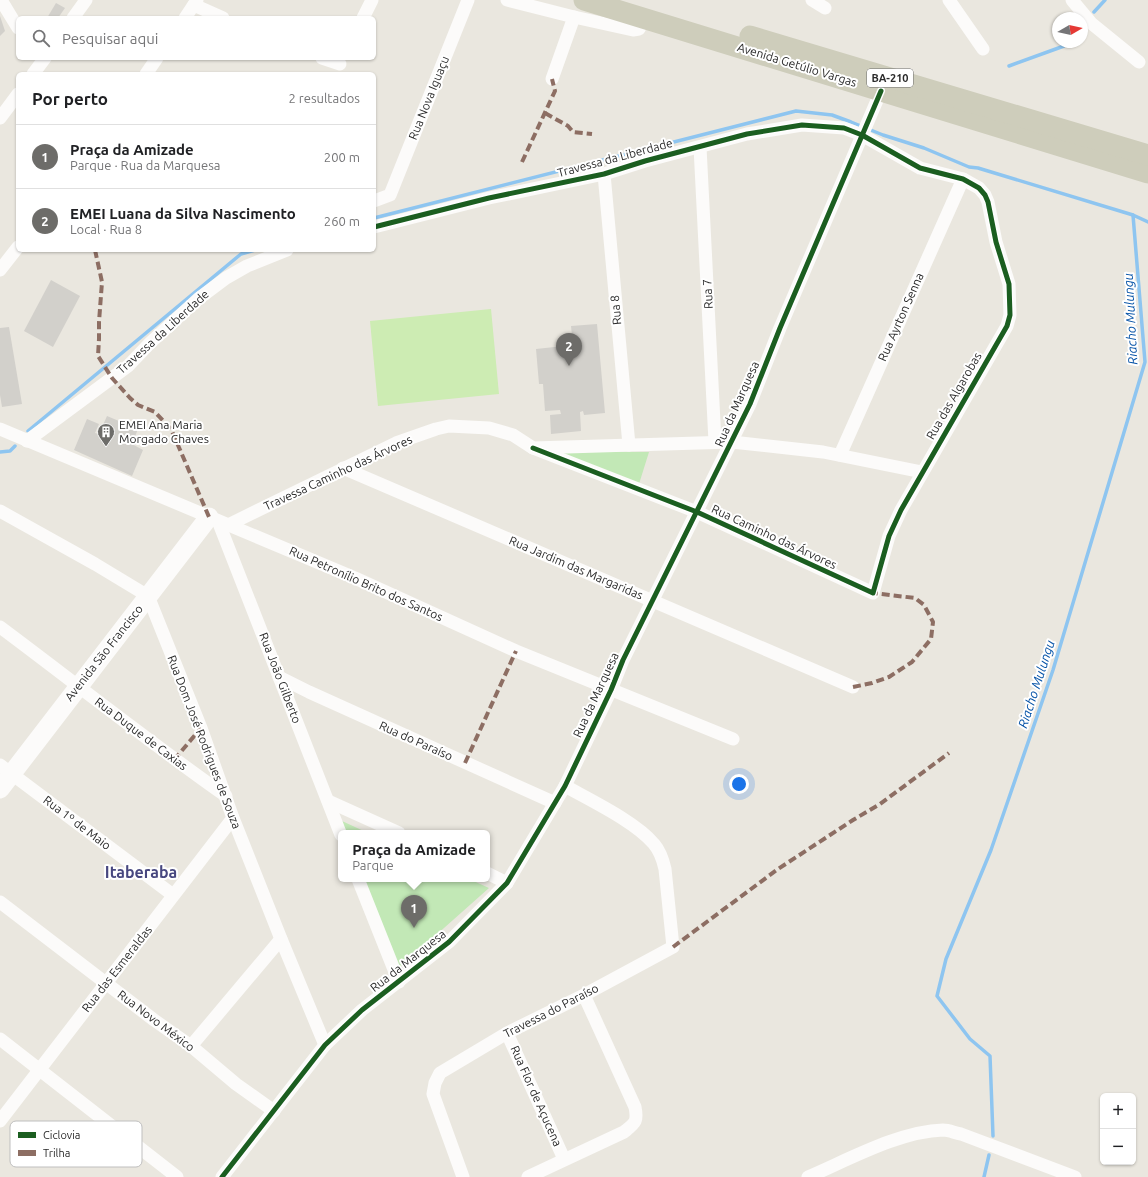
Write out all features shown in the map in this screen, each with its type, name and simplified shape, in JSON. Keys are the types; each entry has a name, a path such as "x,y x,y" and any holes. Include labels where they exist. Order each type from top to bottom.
{"main road":[{"name":"Avenida Getúlio Vargas","path":"631,0 1148,155"},
{"name":"Avenida Getúlio Vargas","path":"579,9 644,18 1148,173"}],"street":[{"path":"1,0 16,25"},
{"path":"74,16 86,0"},
{"path":"364,16 372,0"},
{"name":"Rua Nova Iguaçu","path":"376,200 390,195 468,0"},
{"path":"507,0 579,9 552,79"},
{"path":"812,0 825,8"},
{"path":"949,0 983,49"},
{"path":"1072,0 1091,23 1139,62"},
{"path":"186,16 195,2 220,16"},
{"path":"147,72 156,60"},
{"path":"327,60 340,65"},
{"name":"Rua da Marquesa","path":"222,1177 325,1045 362,1010 449,942 507,883 565,786 611,690 623,660 750,404 780,328 830,214 881,91"},
{"path":"0,118 16,97"},
{"name":"Travessa da Liberdade","path":"376,226 489,198 604,174 645,161 747,134 802,124 844,128 862,135 920,168 963,179 979,188 985,195 988,202"},
{"name":"Rua 7","path":"700,146 715,442"},
{"name":"Rua 8","path":"604,174 629,445"},
{"name":"Rua Ayrton Senna","path":"840,455 963,179"},
{"name":"Rua das Algarobas","path":"873,593 889,536 922,472 1007,326 1010,315 1009,284 996,242 988,202"},
{"path":"0,270 16,250"},
{"name":"Travessa da Liberdade","path":"27,441 128,366 150,343 198,299 226,278 247,266 282,252"},
{"name":"Travessa Caminho das Árvores","path":"218,521 290,495 396,443 436,429 449,426 466,426 495,430 513,434 533,448"},
{"name":"Rua Petronílio Brito dos Santos","path":"0,429 355,578 516,651 733,739"},
{"path":"533,448 732,442 794,448 840,455 922,472"},
{"name":"Rua Caminho das Árvores","path":"533,448 697,512 873,593"},
{"name":"Rua Jardim das Margaridas","path":"343,468 853,687"},
{"path":"0,511 95,564 148,596"},
{"name":"Avenida São Francisco","path":"0,789 6,769 79,685 148,596 218,521"},
{"name":"Rua João Gilberto","path":"218,521 339,830"},
{"name":"Rua Dom José Rodrigues de Souza","path":"148,596 200,728 233,818 325,1045"},
{"name":"Rua Duque de Caxias","path":"0,627 79,685 174,760 226,796"},
{"name":"Rua do Paraíso","path":"279,677 555,803"},
{"name":"Rua 1º de Maio","path":"6,769 173,896"},
{"name":"Travessa do Paraíso","path":"463,1177 433,1094 435,1083 440,1073 507,1033 584,995 673,947 665,870 663,860 654,844 628,823 565,786"},
{"path":"328,800 393,830"},
{"name":"Rua das Esmeraldas","path":"0,1121 233,818"},
{"path":"490,874 507,883"},
{"path":"359,882 399,982"},
{"name":"Rua Novo México","path":"0,902 154,1020 191,1046 236,1084 274,1111"},
{"path":"191,1046 281,939"},
{"path":"528,1177 624,1132 636,1122 637,1115 635,1107 584,995"},
{"name":"Rua Flor de Açucena","path":"507,1033 564,1159"},
{"path":"0,1039 104,1121"},
{"path":"808,1177 896,1139 944,1130 961,1134 1075,1177"},
{"path":"142,1150 177,1177"}],"green space":[{"path":"491,309 499,394 378,406 370,321"},
{"path":"554,451 649,452 639,484"},
{"path":"342,821 362,830 345,830"},
{"path":"365,882 476,882 489,888 399,968"}],"building":[{"path":"56,3 65,8 59,16 48,16"},
{"path":"0,16 5,31 0,36"},
{"path":"51,280 80,296 53,347 24,331"},
{"path":"597,324 605,413 584,415 583,411 580,412 581,431 551,434 550,415 561,414 560,410 545,411 543,384 539,384 536,349 573,345 571,326"},
{"path":"9,327 22,404 2,407 0,395 0,328"},
{"name":"EMEI Ana Maria Morgado Chaves","path":"107,416 138,429 132,444 143,450 132,476 74,450 87,419 99,424 95,433 99,434"}],"waterway":[{"name":"Riacho Mulungu","path":"1094,12 1105,0"},
{"name":"Riacho Mulungu","path":"1009,66 1058,48"},
{"path":"376,217 796,111 832,115 883,135 924,148 969,167 978,168 1133,215 1148,222"},
{"name":"Riacho Mulungu","path":"993,1136 990,1056 970,1039 937,996 946,959 991,850 1053,670 1145,362 1133,215"},
{"path":"28,431 241,254 248,252"},
{"path":"0,452 10,451 15,446"},
{"name":"Riacho Mulungu","path":"984,1177 989,1155"}],"marked path":[{"path":"522,162 555,91 552,79"},
{"path":"545,113 568,126 573,132 592,134"},
{"path":"95,252 102,282 98,356 112,378 130,398 138,405 155,412 171,429 209,517"},
{"path":"853,687 872,683 889,677 912,662 931,639 933,622 924,605 915,598 873,593"},
{"path":"465,763 516,651"},
{"path":"174,760 201,728"},
{"path":"673,947 778,869 880,804 949,753"}],"cycle path":[{"path":"222,1177 325,1045 362,1010 449,942 507,883 565,786 611,690 623,660 750,404 780,328 881,91"},
{"path":"376,226 489,198 604,174 645,161 747,134 802,125 844,128 862,135 920,168 963,179 979,188 985,195 988,202 996,242 1009,284 1010,315 1007,326 901,510 889,536 873,593 697,512 533,448"}],"place":[{"name":"EMEI Luana da Silva Nascimento","path":"569,366"},
{"name":"EMEI Ana Maria Morgado Chaves","path":"106,447"},
{"name":"Praça da Amizade","path":"414,928"}],"district":[{"name":"Itaberaba","path":"141,872"}]}
